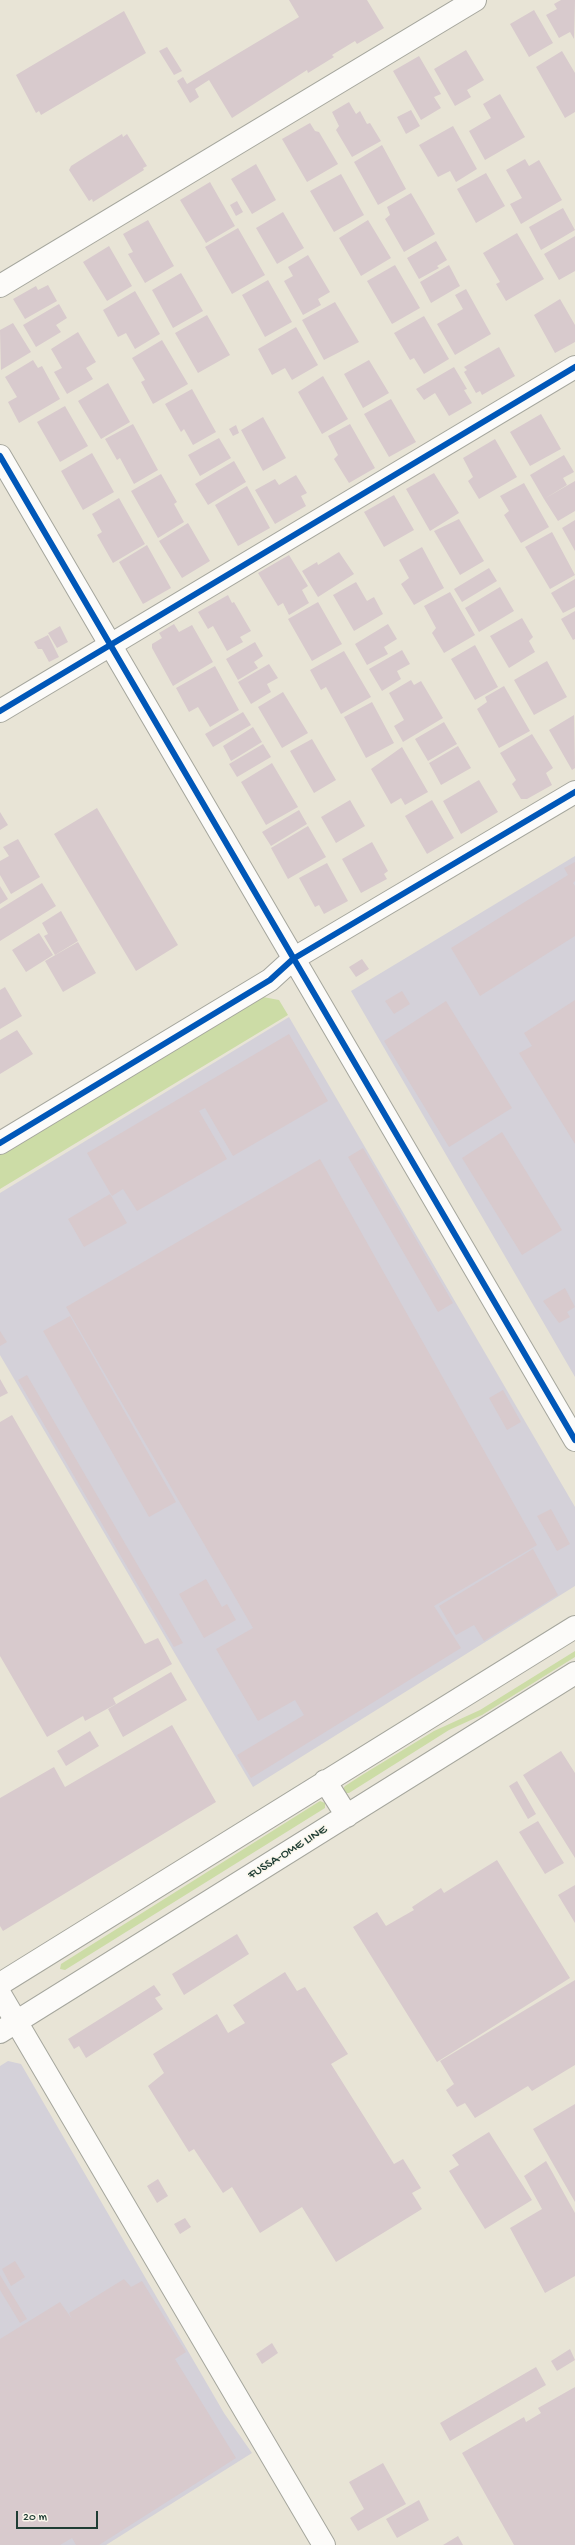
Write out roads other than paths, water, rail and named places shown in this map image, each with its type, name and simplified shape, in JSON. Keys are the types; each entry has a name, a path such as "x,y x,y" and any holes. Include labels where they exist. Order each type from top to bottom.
{"street":[{"path":"0,286 474,0"},
{"path":"0,711 575,367"},
{"path":"0,456 575,1440"},
{"path":"0,1143 270,980 293,959 575,792"},
{"path":"0,1984 575,1627"},
{"name":"FUSSA-OME LINE","path":"8,2026 575,1673"},
{"path":"325,1781 347,1816"},
{"path":"0,1994 8,2026 324,2545"}]}
